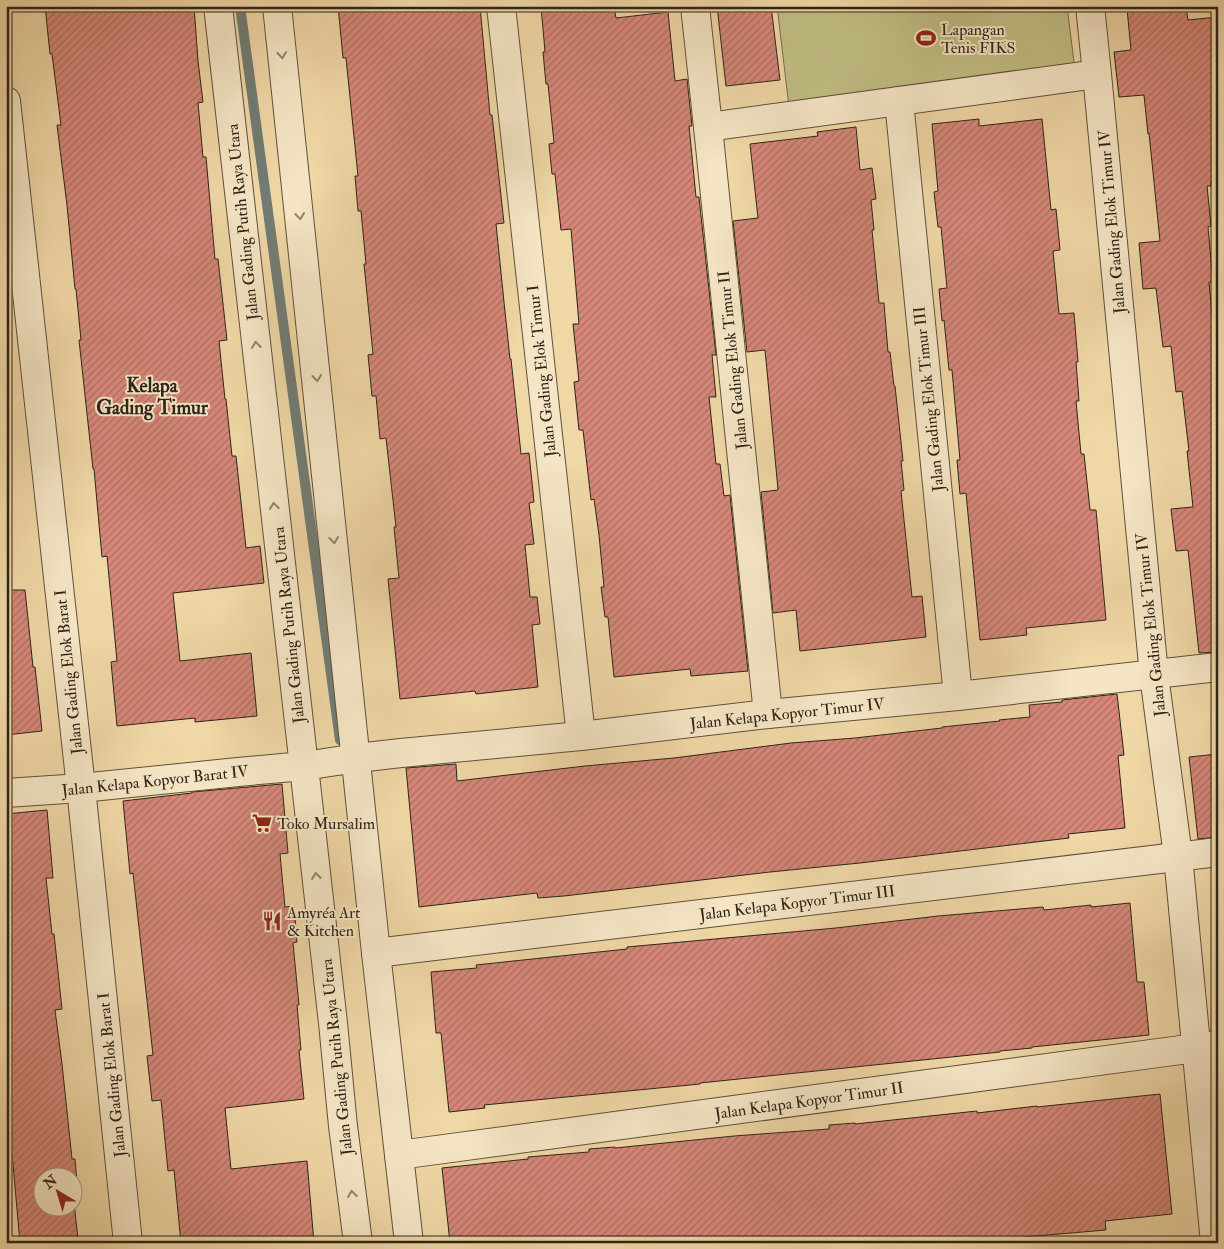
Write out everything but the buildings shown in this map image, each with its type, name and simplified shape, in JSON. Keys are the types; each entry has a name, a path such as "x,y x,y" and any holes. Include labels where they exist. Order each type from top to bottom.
{"street":[{"name":"Jalan Gading Putih Raya Utara","path":"218,6 308,766 343,1126 358,1243"},
{"path":"277,6 353,759 409,1243"},
{"name":"Jalan Gading Elok Timur I","path":"501,6 581,736"},
{"name":"Jalan Gading Elok Timur II","path":"695,6 768,714"},
{"name":"Jalan Gading Elok Timur IV","path":"1090,6 1154,675 1178,856 1207,1046 1215,1243"},
{"path":"708,127 1097,74"},
{"name":"Jalan Gading Elok Barat I","path":"6,101 81,788 128,1243"},
{"name":"Jalan Gading Elok Timur III","path":"899,102 958,696"},
{"name":"Jalan Kelapa Kopyor Timur IV","path":"353,759 1218,668"},
{"name":"Jalan Kelapa Kopyor Barat IV","path":"6,793 81,788 308,766 353,759"},
{"name":"Jalan Kelapa Kopyor Timur III","path":"376,953 1218,852"},
{"name":"Jalan Kelapa Kopyor Timur II","path":"399,1155 1207,1046"}],"shaded area":[{"name":"Lapangan Tenis FIKS","path":"777,6 1067,6 1075,70 789,107"}],"waterway":[{"path":"240,6 340,740"}],"place":[{"name":"Lapangan Tenis FIKS","path":"926,38"},
{"name":"Toko Mursalim","path":"262,823"},
{"name":"Amyréa Art & Kitchen","path":"272,921"}],"district":[{"name":"Kelapa Gading Timur","path":"152,396"}]}
